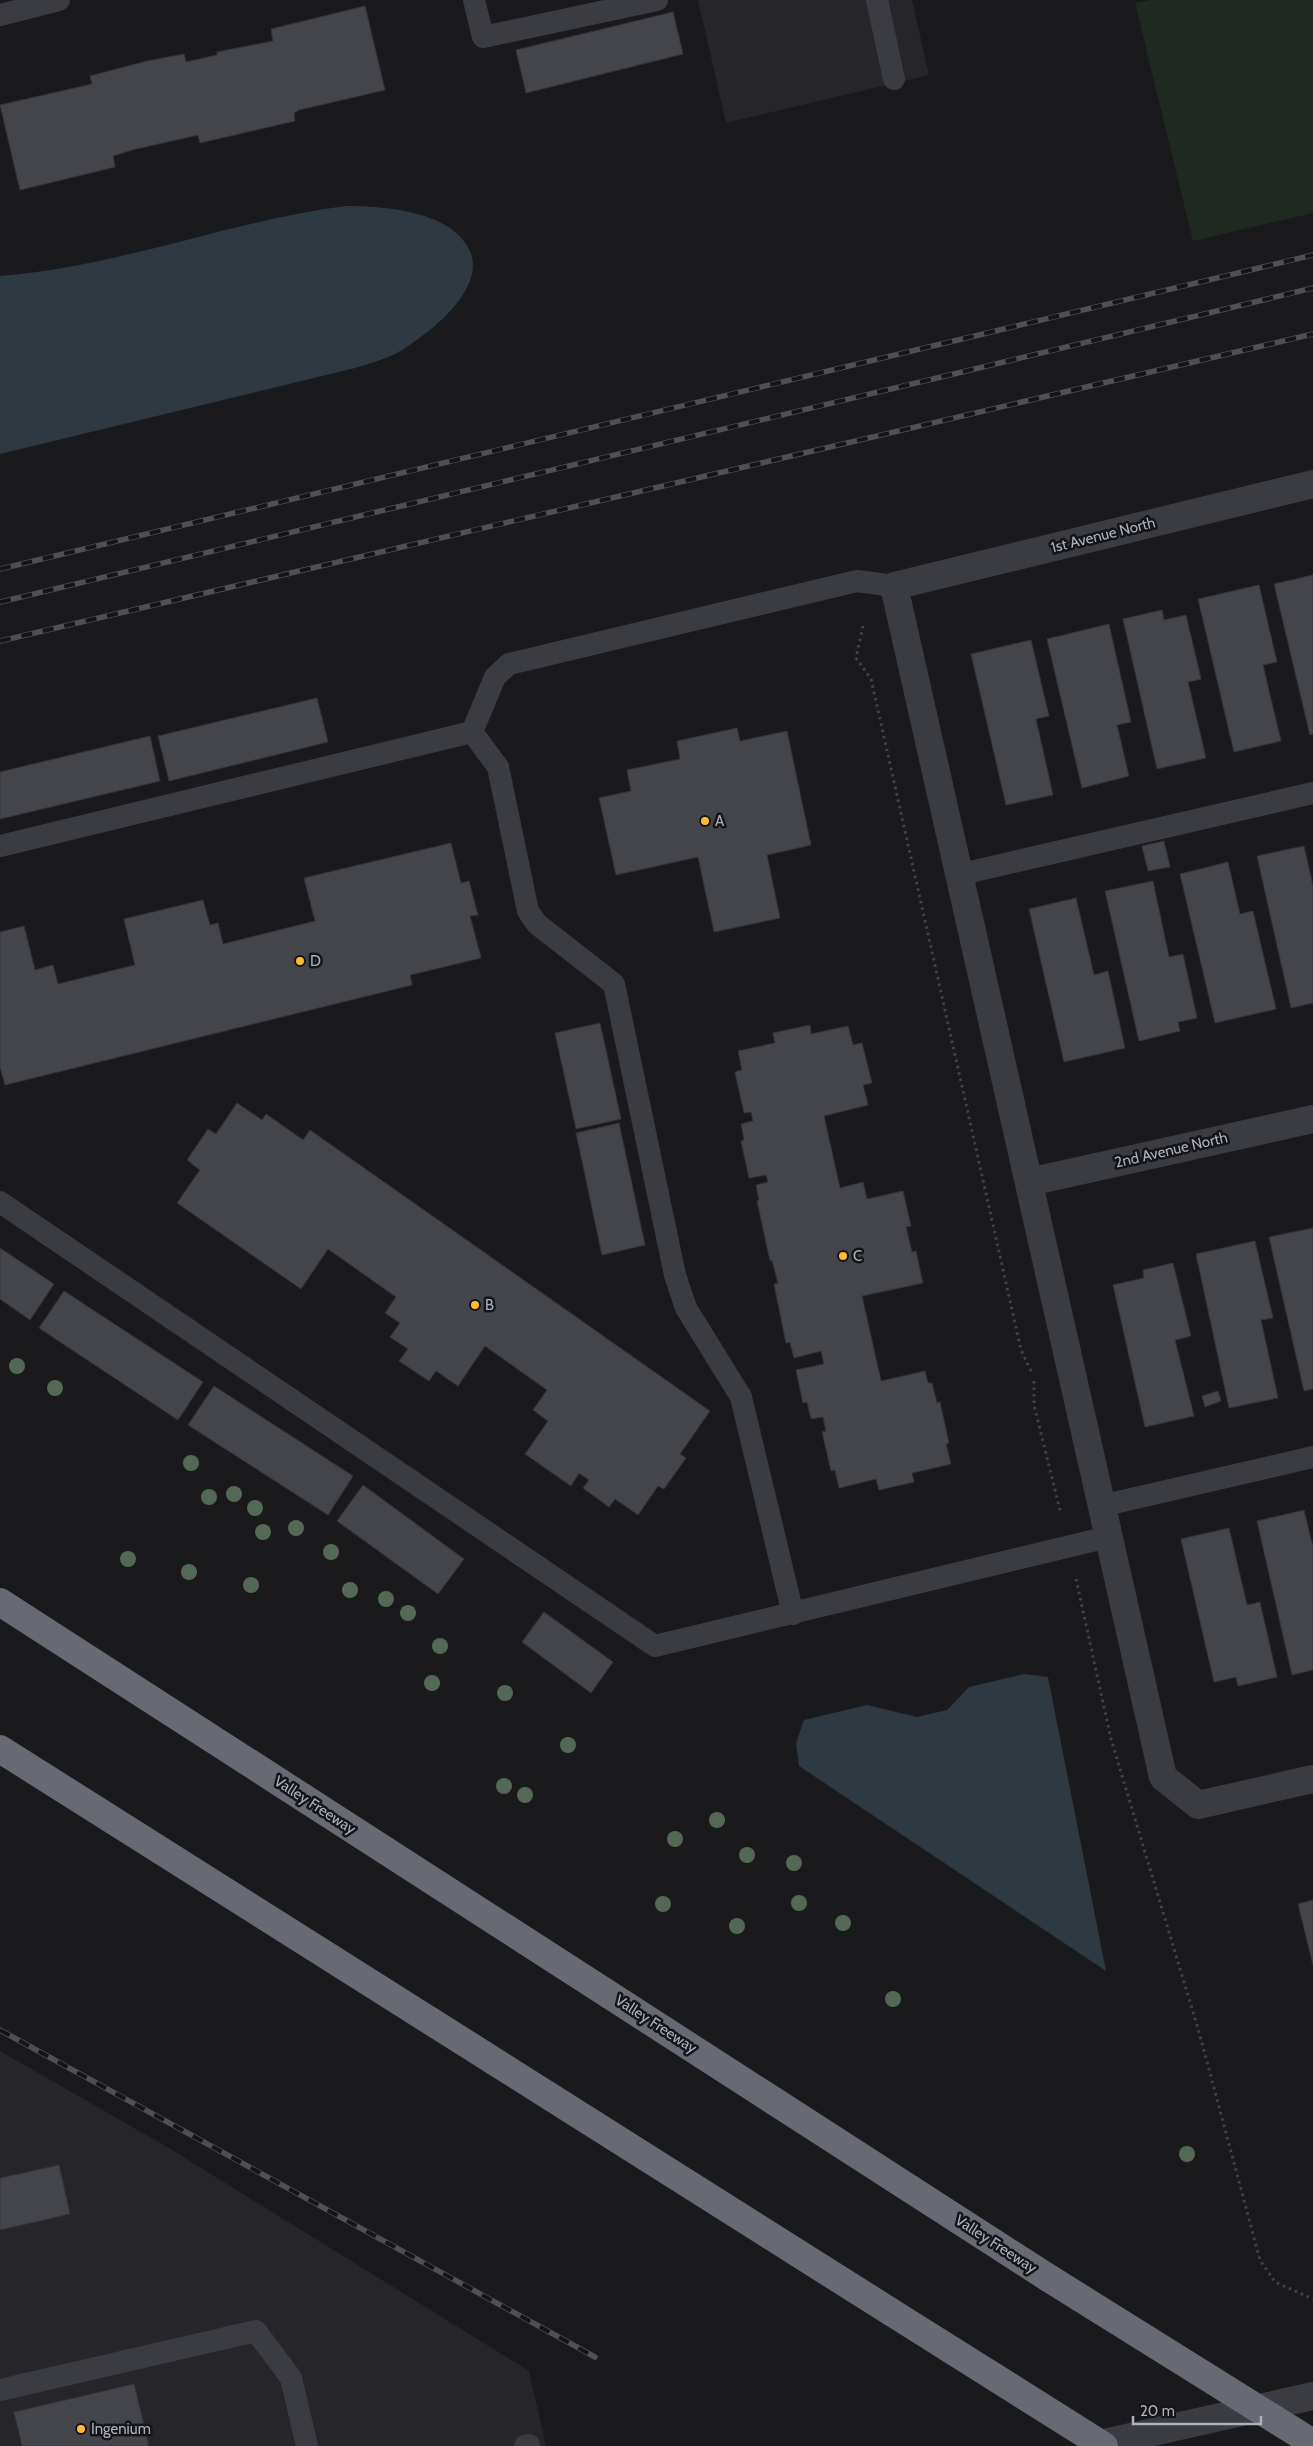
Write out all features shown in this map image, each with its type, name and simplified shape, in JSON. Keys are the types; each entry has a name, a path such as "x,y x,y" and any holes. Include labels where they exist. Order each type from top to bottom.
{"highway":[{"name":"Valley Freeway","path":"0,1602 1047,2276 1313,2443"},
{"path":"0,1749 1104,2446"}],"street":[{"name":"1st Avenue North","path":"894,586 1313,484"},
{"path":"894,586 1163,1777 1198,1805 1313,1779"},
{"name":"2nd Avenue North","path":"1029,1182 1313,1119"},
{"path":"1091,2446 1313,2396"}],"lane":[{"path":"0,15 59,0"},
{"path":"474,0 483,37 657,0"},
{"path":"877,0 894,79"},
{"path":"472,732 495,677 509,664 857,581 894,586"},
{"path":"0,846 472,732"},
{"path":"472,732 498,767 528,911 537,924 614,984 675,1275 686,1308 742,1397 793,1614"},
{"path":"958,875 1313,793"},
{"path":"0,1202 655,1646 1108,1537"},
{"path":"1101,1506 1313,1456"},
{"path":"0,2390 256,2330 290,2378 307,2446"}],"shaded area":[{"path":"698,0 912,0 929,75 726,123"},
{"path":"1150,0 1313,0 1313,213 1193,241 1135,3"},
{"path":"346,206 379,207 417,214 435,220 450,228 463,240 471,254 473,268 462,296 439,322 413,343 391,356 355,368 0,454 0,276 44,271 87,263 259,222"},
{"path":"1024,1674 1048,1677 1106,1971 799,1766 796,1743 804,1720 867,1705 917,1717 947,1710 969,1687"},
{"path":"0,2051 169,2148 529,2371 546,2446 0,2446"}],"building":[{"path":"365,6 385,90 299,110 294,113 295,121 200,143 198,135 132,150 113,156 115,167 20,190 0,105 92,84 90,76 147,61 184,54 186,62 217,55 217,52 273,41 271,29"},
{"path":"673,12 683,54 526,93 516,50"},
{"path":"1313,575 1313,734 1310,735 1274,584"},
{"path":"1259,585 1277,662 1263,665 1281,741 1234,752 1198,599"},
{"path":"1162,610 1164,620 1186,615 1201,679 1188,682 1206,758 1157,769 1123,619"},
{"path":"1109,624 1131,722 1117,725 1129,776 1082,788 1047,639"},
{"path":"1031,640 1049,716 1036,719 1053,795 1006,805 971,654"},
{"path":"317,698 328,742 169,781 158,736"},
{"name":"A","path":"737,728 740,741 787,731 811,845 767,855 780,918 714,932 698,857 616,875 599,798 631,791 627,770 680,759 677,741"},
{"path":"150,736 160,781 0,819 0,772"},
{"path":"1164,841 1170,867 1148,871 1142,846"},
{"name":"D","path":"451,843 461,883 469,881 478,915 470,916 481,958 410,975 412,985 5,1085 0,1067 0,932 24,926 35,970 53,965 58,984 135,965 124,919 203,900 210,925 218,923 223,944 315,921 304,878"},
{"path":"1304,846 1313,886 1313,1003 1291,1008 1257,856"},
{"path":"1228,862 1240,914 1253,911 1276,1009 1215,1023 1180,874"},
{"path":"1153,881 1169,957 1183,954 1197,1018 1178,1022 1180,1031 1139,1041 1105,891"},
{"path":"1076,898 1094,975 1108,971 1125,1048 1064,1062 1029,909"},
{"path":"600,1023 621,1119 576,1129 555,1033"},
{"name":"C","path":"810,1025 811,1034 848,1026 853,1045 862,1043 872,1083 863,1085 868,1105 824,1116 840,1188 863,1182 867,1199 903,1191 911,1226 906,1227 912,1252 916,1251 923,1283 862,1296 881,1381 925,1371 928,1383 932,1383 937,1403 940,1402 949,1443 946,1444 951,1464 912,1473 914,1482 879,1490 876,1479 839,1488 835,1470 831,1471 822,1432 826,1431 823,1417 811,1419 807,1402 803,1403 796,1370 824,1364 821,1351 794,1358 790,1342 786,1343 774,1284 778,1283 772,1260 770,1261 757,1201 759,1200 756,1185 768,1182 766,1175 749,1178 741,1141 744,1140 741,1124 753,1121 751,1112 744,1113 735,1072 742,1070 738,1051 775,1043 773,1033"},
{"name":"B","path":"237,1103 262,1120 266,1114 303,1140 310,1130 710,1411 680,1454 686,1458 664,1489 658,1486 638,1515 615,1499 609,1507 583,1488 589,1480 579,1473 571,1486 525,1454 548,1421 533,1410 547,1390 485,1346 458,1386 436,1371 429,1381 399,1361 408,1349 390,1337 400,1323 385,1313 396,1297 328,1249 301,1289 177,1203 200,1170 187,1160 208,1129 216,1134"},
{"path":"619,1123 645,1245 602,1255 576,1133"},
{"path":"1313,1228 1313,1389 1304,1391 1269,1237"},
{"path":"1255,1241 1273,1318 1261,1320 1278,1398 1229,1408 1196,1254"},
{"path":"0,1248 54,1284 30,1320 0,1299"},
{"path":"1173,1263 1191,1336 1175,1340 1194,1416 1145,1427 1113,1285 1144,1278 1143,1270"},
{"path":"64,1291 203,1382 178,1420 39,1328"},
{"path":"214,1386 353,1476 328,1515 188,1425"},
{"path":"1218,1391 1221,1401 1205,1407 1202,1396"},
{"path":"363,1485 464,1559 438,1594 337,1521"},
{"path":"1304,1510 1313,1547 1313,1670 1292,1675 1257,1521"},
{"path":"1229,1528 1247,1605 1260,1602 1277,1677 1238,1686 1236,1677 1214,1682 1181,1539"},
{"path":"544,1612 613,1662 591,1693 522,1642"},
{"path":"1313,1900 1313,1965 1298,1904"},
{"path":"59,2165 70,2214 0,2230 0,2178"},
{"name":"Ingenium","path":"134,2384 149,2446 22,2446 14,2412"}],"railway":[{"path":"0,569 1313,255"},
{"path":"0,602 1313,288"},
{"path":"0,641 1313,334"},
{"path":"0,2030 595,2357"}],"place":[{"name":"A","path":"705,821"},
{"name":"D","path":"300,961"},
{"name":"C","path":"843,1256"},
{"name":"B","path":"475,1305"},
{"name":"Ingenium","path":"81,2429"}]}
